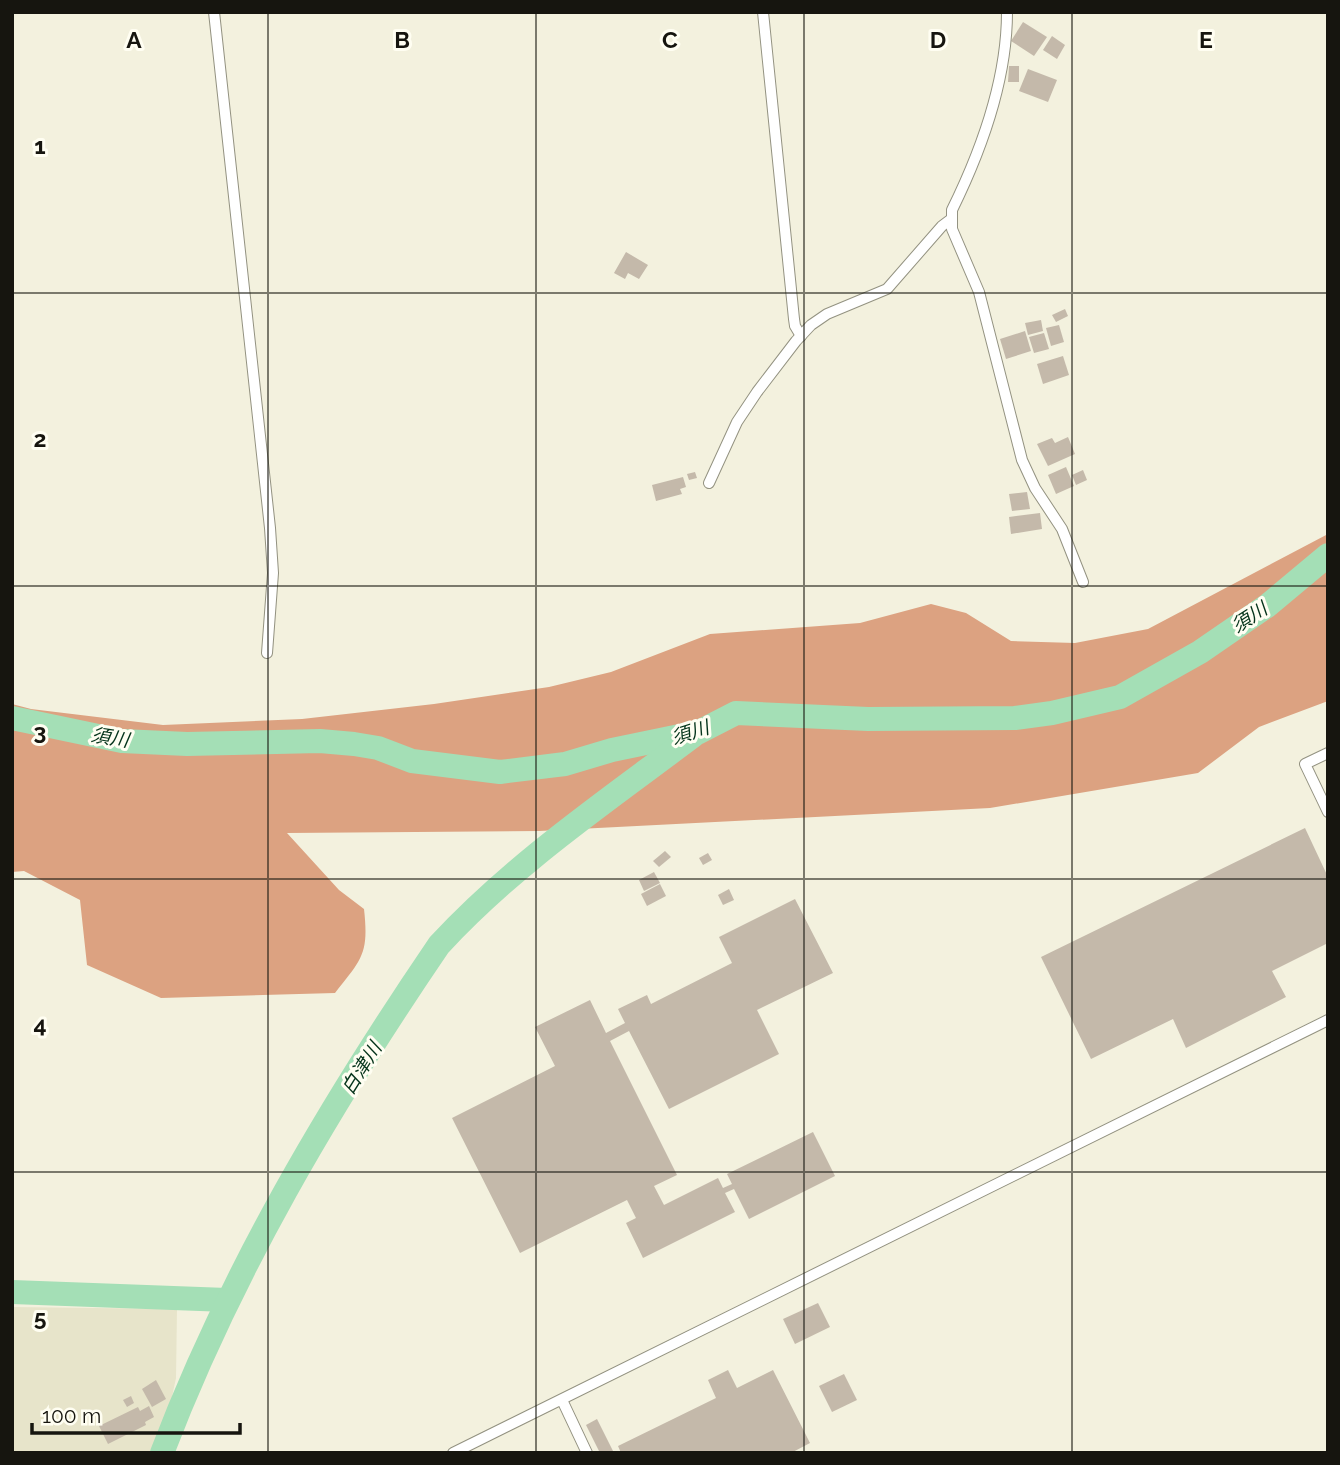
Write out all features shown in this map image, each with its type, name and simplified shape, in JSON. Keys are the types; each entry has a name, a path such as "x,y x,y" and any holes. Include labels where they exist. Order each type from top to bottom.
{"street":[{"path":"214,12 272,554 272,605 267,653"},
{"path":"763,12 794,319 802,336"},
{"path":"1007,12 1002,76 988,124 950,219 979,292 1022,460 1035,488 1062,529 1083,582"},
{"path":"709,484 737,422 782,358 811,325 827,314 887,289 950,219"},
{"path":"1328,753 1305,764 1328,812"},
{"path":"453,1453 1328,1020"},
{"path":"562,1400 587,1453"}],"shaded area":[{"path":"1328,534 1328,701 1259,727 1198,773 990,808 539,831 287,833 339,890 364,909 365,936 362,955 335,993 161,998 87,965 80,900 24,871 12,872 12,704 31,709 163,725 302,719 549,687 611,672 710,634 860,623 931,604 966,613 1011,641 1075,643 1148,629"},
{"path":"12,1307 177,1309 176,1378 160,1453 12,1453"}],"building":[{"path":"1023,22 1047,37 1034,56 1011,41"},
{"path":"1052,36 1065,45 1057,59 1043,50"},
{"path":"1009,66 1019,66 1019,82 1008,82"},
{"path":"1028,69 1057,80 1048,102 1019,91"},
{"path":"626,252 648,265 639,279 628,273 625,279 614,273"},
{"path":"1065,309 1068,316 1056,322 1052,315"},
{"path":"1041,320 1043,331 1028,335 1025,323"},
{"path":"1059,325 1064,342 1051,346 1046,328"},
{"path":"1025,331 1031,351 1006,359 1000,339"},
{"path":"1044,333 1049,349 1034,353 1029,337"},
{"path":"1063,356 1069,375 1043,384 1037,364"},
{"path":"1068,437 1075,454 1048,466 1037,444 1052,438 1055,443"},
{"path":"1066,467 1074,486 1056,494 1048,475"},
{"path":"1083,470 1087,480 1076,485 1072,475"},
{"path":"695,472 697,478 689,480 687,474"},
{"path":"683,477 686,487 680,489 682,494 656,501 652,485"},
{"path":"1027,492 1030,509 1012,511 1009,494"},
{"path":"1040,513 1042,529 1011,534 1009,517"},
{"path":"1305,828 1328,877 1328,943 1272,971 1286,997 1186,1048 1173,1019 1091,1059 1041,957"},
{"path":"665,851 671,857 659,867 653,861"},
{"path":"708,853 712,860 703,865 699,858"},
{"path":"654,872 660,883 644,891 639,880"},
{"path":"660,884 666,896 647,906 641,894"},
{"path":"729,889 734,900 723,905 718,895"},
{"path":"795,899 833,973 757,1010 779,1054 669,1109 629,1031 610,1041 677,1175 654,1186 664,1205 718,1178 723,1188 732,1184 727,1174 813,1132 835,1176 749,1219 734,1189 725,1193 735,1212 643,1258 626,1223 636,1218 627,1200 520,1253 452,1118 555,1066 535,1027 590,1000 606,1033 625,1023 618,1009 647,995 651,1004 732,963 719,937"},
{"path":"818,1303 830,1327 795,1344 783,1319"},
{"path":"728,1370 737,1388 773,1370 810,1443 791,1453 621,1453 618,1446 716,1398 708,1380"},
{"path":"844,1374 857,1400 832,1412 819,1386"},
{"path":"156,1380 166,1399 152,1407 142,1389"},
{"path":"131,1396 134,1403 127,1407 123,1400"},
{"path":"149,1406 154,1417 145,1422 146,1425 108,1444 99,1426 138,1407 140,1411"},
{"path":"597,1419 614,1453 600,1453 586,1425"}],"waterway":[{"name":"須川","path":"12,718 122,741 187,744 320,741 354,744 378,748 412,761 500,772 565,764 612,750 699,732 736,713 868,719 1015,718 1052,713 1120,697 1200,652 1267,606 1328,555"},
{"name":"白津川","path":"162,1453 189,1386 251,1255 359,1066 439,945 468,915 529,861 693,736"},
{"name":"白津川","path":"12,1292 227,1300"}]}
